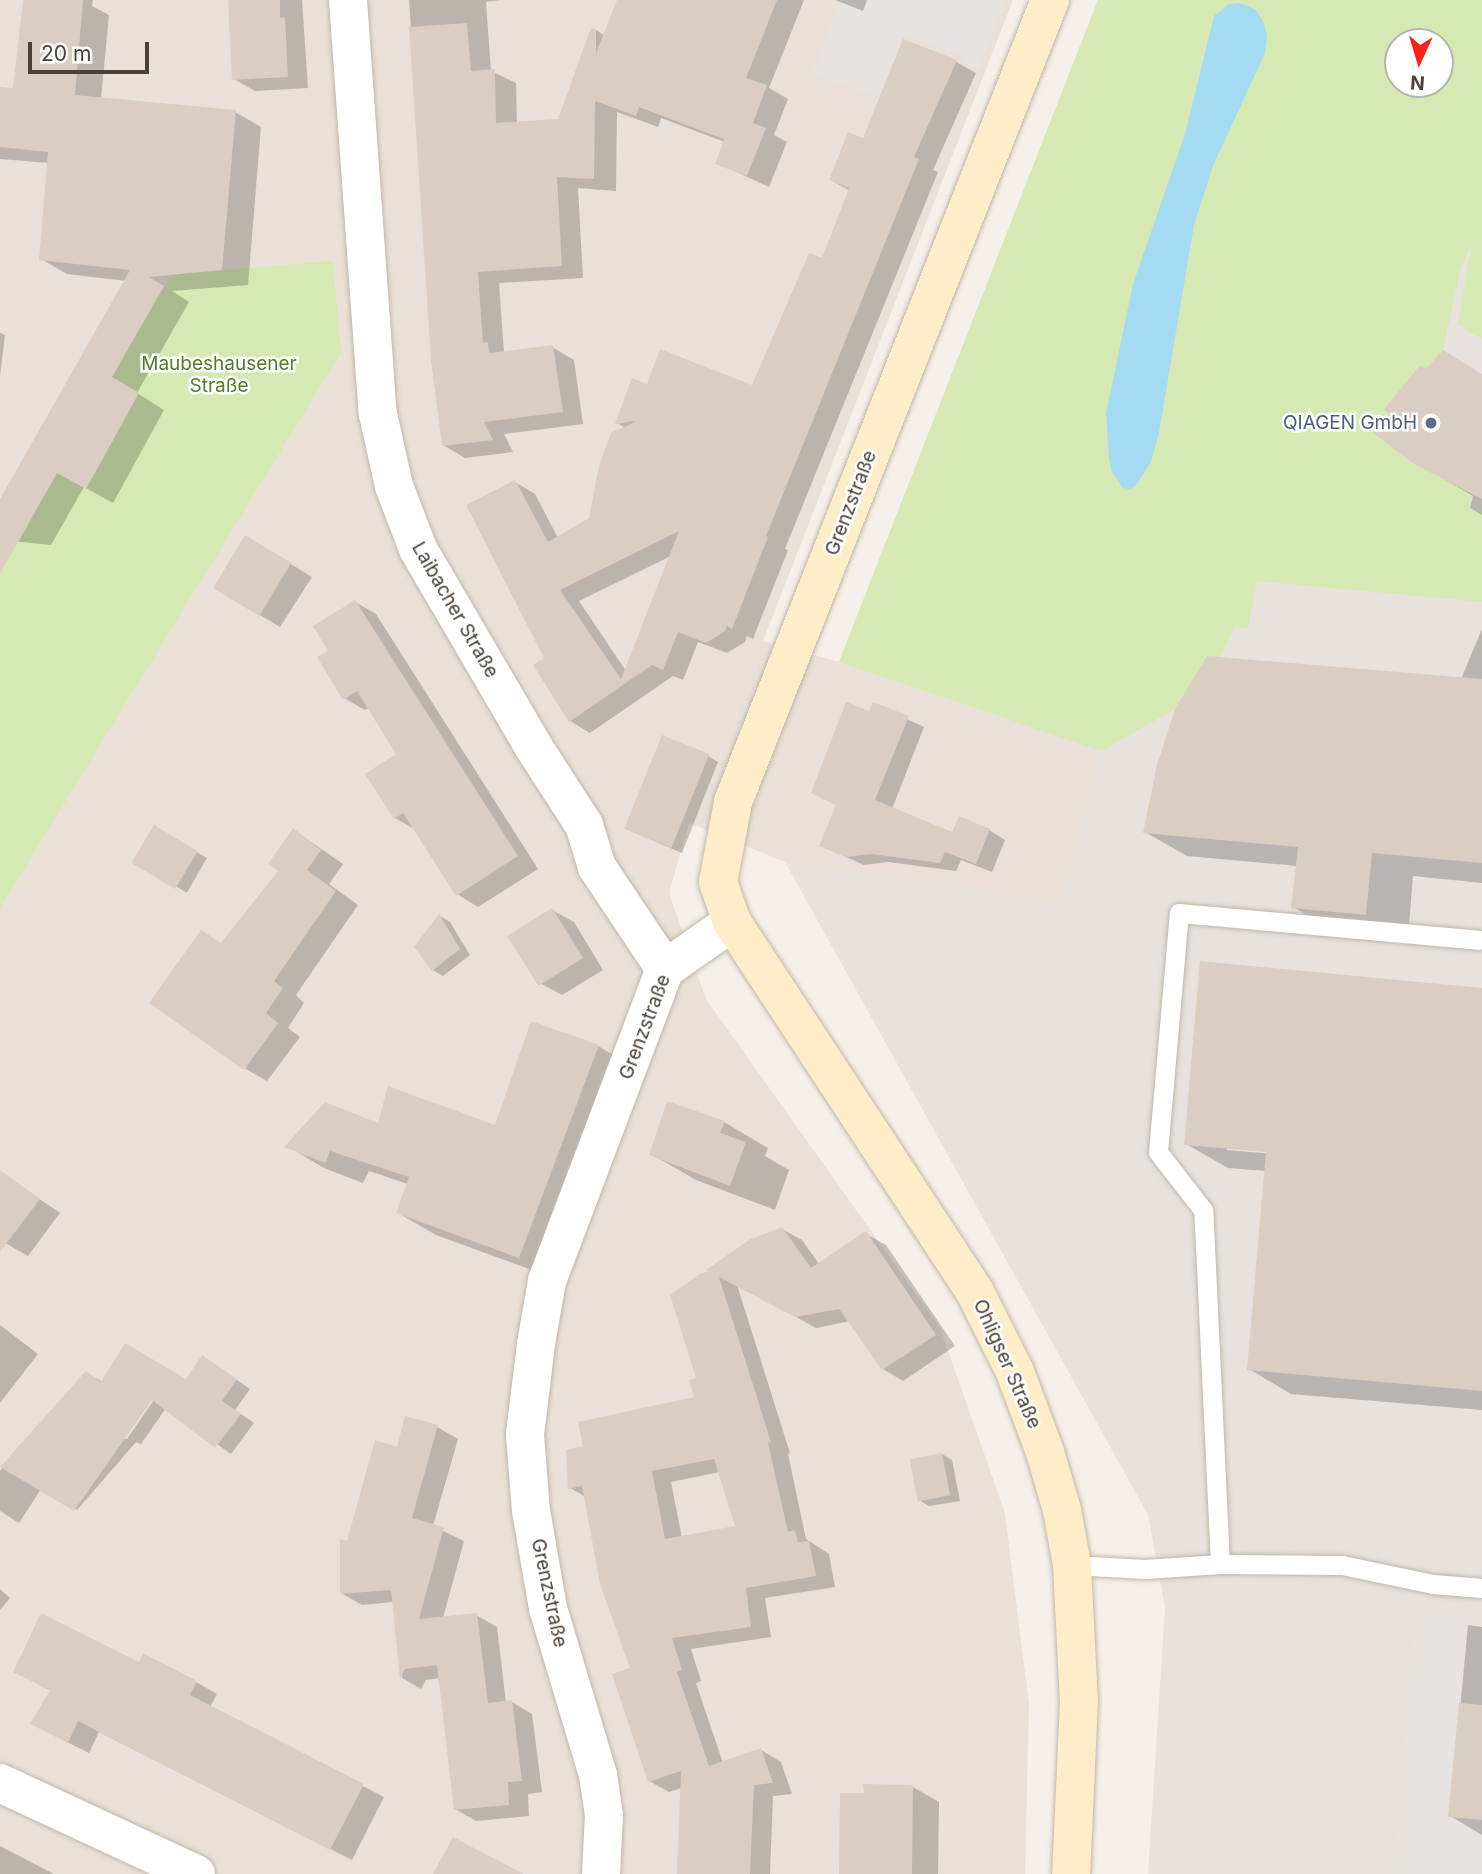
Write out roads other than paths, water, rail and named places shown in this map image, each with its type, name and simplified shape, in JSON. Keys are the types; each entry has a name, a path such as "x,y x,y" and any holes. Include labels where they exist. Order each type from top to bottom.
{"main road":[{"name":"Grenzstraße","path":"732,922 718,882 733,802 1050,0"},
{"name":"Ohligser Straße","path":"732,922 975,1292 1015,1372 1045,1452 1062,1510 1072,1565 1079,1701 1071,1874"}],"street":[{"name":"Laibacher Straße","path":"348,0 378,414 394,486 418,549 533,747 584,825 597,867 665,969"},
{"name":"Grenzstraße","path":"601,1874 604,1815 598,1775 548,1608 531,1511 525,1434 547,1281 665,969 732,922"},
{"path":"0,1783 197,1874"}],"lane":[{"path":"1220,1564 1203,1210 1158,1152 1180,913 1480,940"},
{"path":"1072,1565 1144,1569 1220,1564 1342,1565 1433,1584 1482,1588"}],"water":[{"path":"1240,3 1255,9 1263,21 1267,36 1265,53 1213,166 1194,225 1159,433 1151,462 1137,484 1130,489 1123,488 1112,472 1109,459 1106,413 1133,284 1185,134 1214,16 1229,4"}],"place":[{"name":"QIAGEN GmbH","path":"1431,423"}],"park label":[{"name":"Maubeshausener Straße","path":"219,375"}]}
